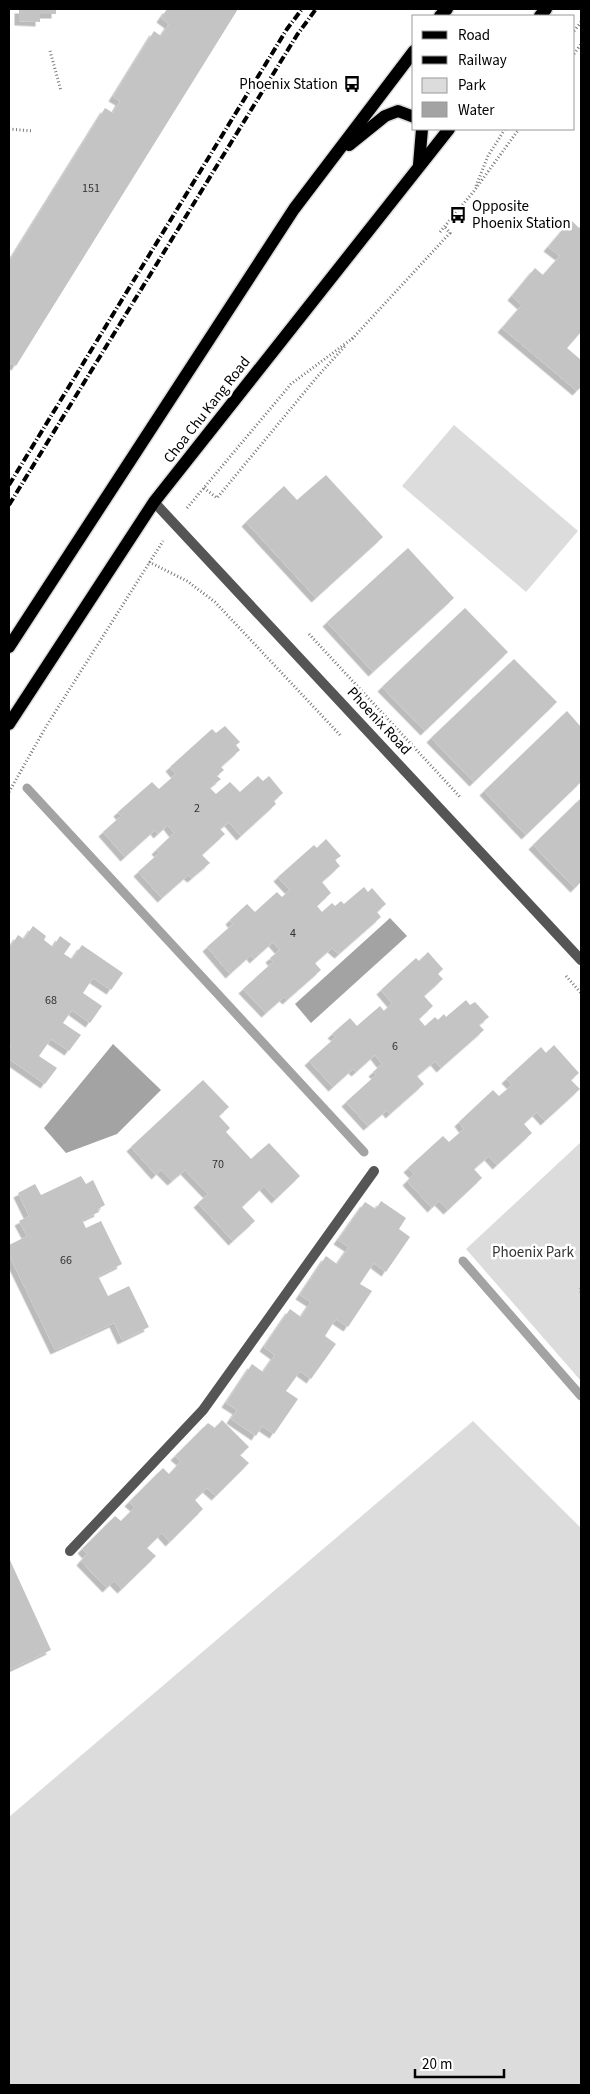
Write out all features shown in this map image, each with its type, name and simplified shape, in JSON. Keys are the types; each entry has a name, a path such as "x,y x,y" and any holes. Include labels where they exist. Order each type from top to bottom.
{"main road":[{"name":"Choa Chu Kang Road","path":"9,647 294,209 412,54"},
{"path":"338,150 346,148 385,116 398,111 412,116"},
{"path":"419,165 422,130"},
{"name":"Choa Chu Kang Road","path":"9,724 154,502 448,130"}],"street":[{"name":"Phoenix Road","path":"154,502 581,960"},
{"path":"70,1551 203,1410 374,1171"}],"path":[{"path":"50,51 60,91"},
{"path":"9,130 33,131"},
{"path":"474,191 488,156 504,130"},
{"path":"440,232 474,191 518,130"},
{"path":"204,488 217,498 317,377 450,233 445,227"},
{"path":"9,792 47,725 174,523 291,384 354,338"},
{"path":"149,562 187,581 215,602 342,738"},
{"path":"562,972 581,993"},
{"path":"581,1288 581,1294"}],"green space":[{"path":"454,425 578,531 526,592 402,486"},
{"name":"Phoenix Park","path":"581,1142 581,1381 466,1249"},
{"path":"473,1421 581,1528 581,2085 9,2085 9,1817"}],"water":[{"path":"390,918 407,936 311,1023 295,1004"},
{"path":"113,1044 161,1090 117,1134 66,1153 44,1128"}],"building":[{"path":"19,9 56,9 56,14 40,14 40,22 19,21"},
{"path":"167,9 238,9 16,366 11,363 9,366 9,262 105,108 113,113 120,101 113,97 154,31 161,36 169,24 161,18"},
{"path":"571,220 579,228 581,225 581,332 567,348 581,360 581,387 577,391 502,328 522,305 512,296 535,268 543,275 560,256 548,247"},
{"path":"326,475 383,537 316,598 246,522 284,486 297,500"},
{"path":"408,548 454,598 373,672 327,622"},
{"path":"465,608 508,652 425,731 382,687"},
{"path":"514,659 557,702 474,782 431,738"},
{"path":"567,711 581,727 581,782 526,835 484,791"},
{"path":"225,726 240,742 236,745 240,750 221,767 224,770 217,776 221,779 210,788 216,794 230,782 240,792 258,776 263,781 269,776 283,793 274,801 276,804 241,836 229,822 220,829 225,834 202,855 210,863 192,878 188,875 162,898 138,872 159,853 156,850 174,833 168,825 158,834 155,830 125,857 103,832 121,816 118,812 152,782 159,789 176,774 170,767 212,729 216,733"},
{"path":"581,798 581,882 575,888 533,845"},
{"path":"326,839 341,856 335,860 340,866 322,882 331,893 317,906 322,912 332,903 335,906 341,901 344,904 364,887 368,892 372,888 386,904 377,912 381,917 339,954 332,948 315,963 321,970 287,1000 284,997 266,1013 243,989 273,962 270,958 280,950 273,942 254,959 251,955 230,974 207,947 233,924 230,920 247,904 255,912 277,892 282,897 290,890 278,877 314,845 317,848"},
{"path":"33,926 46,936 44,940 53,947 60,936 71,944 64,954 72,959 82,945 123,973 111,990 93,978 83,993 102,1006 90,1023 72,1010 63,1023 81,1035 69,1051 51,1039 39,1056 57,1068 45,1084 9,1059 11,1047 9,1045 9,949 18,935 24,939"},
{"path":"428,952 443,969 438,974 443,979 424,996 433,1006 419,1019 425,1026 435,1017 438,1020 444,1014 446,1017 466,1000 470,1005 475,1002 489,1017 479,1025 484,1030 441,1068 435,1061 417,1076 424,1084 390,1114 387,1110 368,1126 346,1102 376,1075 373,1072 382,1064 375,1055 356,1072 353,1069 333,1087 309,1061 336,1037 332,1034 350,1018 357,1026 380,1006 384,1011 392,1003 381,990 416,958 419,961"},
{"path":"554,1045 579,1073 571,1080 580,1089 545,1121 537,1112 530,1118 524,1124 532,1133 497,1165 489,1156 474,1169 482,1178 448,1210 439,1201 432,1208 407,1181 414,1174 408,1168 443,1136 449,1142 464,1129 459,1122 493,1090 499,1096 512,1085 506,1079 541,1047 546,1053"},
{"path":"203,1080 229,1107 219,1116 230,1128 226,1132 251,1159 269,1143 300,1176 276,1199 264,1186 242,1207 255,1221 233,1241 198,1203 208,1194 185,1170 172,1181 161,1170 156,1175 131,1147"},
{"path":"81,1176 86,1184 93,1180 105,1205 98,1209 99,1212 82,1220 86,1228 101,1221 122,1264 98,1276 108,1296 129,1286 149,1327 122,1340 114,1323 55,1350 9,1255 9,1245 27,1236 19,1221 29,1216 18,1193 35,1184 41,1195"},
{"path":"381,1201 406,1218 399,1229 410,1237 386,1272 374,1263 360,1284 372,1291 348,1327 336,1319 325,1336 336,1344 311,1379 300,1371 286,1391 298,1399 274,1434 262,1426 256,1436 231,1419 237,1410 226,1403 252,1364 263,1372 275,1355 264,1347 290,1309 301,1317 311,1302 300,1295 326,1256 337,1264 349,1247 338,1240 365,1202 376,1209"},
{"path":"222,1420 249,1447 240,1455 249,1463 216,1496 207,1488 195,1500 203,1509 170,1542 162,1533 147,1548 156,1556 122,1589 114,1581 107,1588 81,1561 87,1554 82,1549 115,1516 121,1521 135,1507 129,1502 163,1468 169,1474 175,1468 181,1461 175,1456 208,1423 215,1428"},
{"path":"9,1558 51,1650 9,1670"}],"waterway":[{"path":"27,788 364,1152"},
{"path":"463,1261 581,1396"}],"railway":[{"path":"9,485 287,29 302,9"},
{"path":"9,505 297,35 316,9"}],"place":[{"name":"Phoenix Station","path":"352,84"},
{"name":"Opposite Phoenix Station","path":"458,215"}]}
